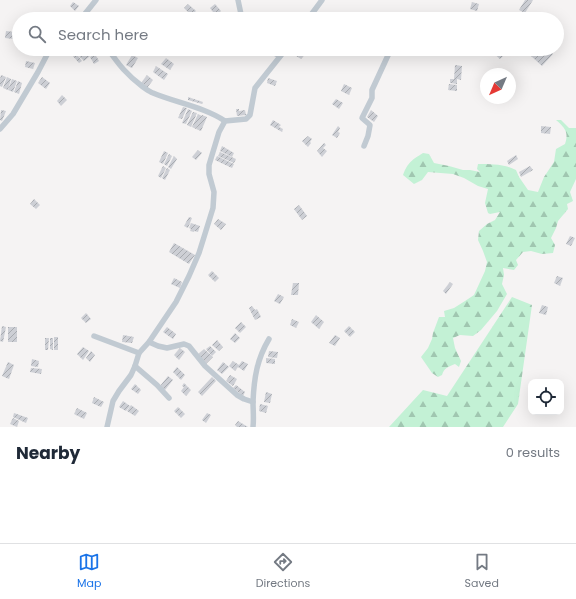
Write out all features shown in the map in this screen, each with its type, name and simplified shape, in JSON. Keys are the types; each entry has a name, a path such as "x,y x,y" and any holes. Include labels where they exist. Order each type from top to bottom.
{"street":[{"path":"86,12 96,0"},
{"path":"238,0 241,12"},
{"path":"313,12 322,0"},
{"path":"0,129 13,114 46,56"},
{"path":"113,56 119,66 152,93 204,111 225,121 246,119 250,115 255,88 280,56"},
{"path":"364,146 370,125 362,118 372,98 372,90 388,56"},
{"path":"107,427 114,401 119,391 131,375 139,353 149,342 176,302 189,276 213,208 214,192 209,174 209,165 219,132 225,121"},
{"path":"94,336 139,353"},
{"path":"253,427 253,402 256,368 269,338"},
{"path":"149,342 167,348 184,344 189,346 205,366 237,395 253,402"},
{"path":"135,366 169,398"}],"green space":[{"path":"556,120 561,120 569,128 576,128 576,179 570,192 573,201 567,204 568,209 558,221 551,238 555,245 553,253 542,254 531,251 523,252 516,260 518,265 514,270 503,268 504,275 502,284 507,294 497,311 481,330 473,336 460,335 453,338 455,348 461,361 459,367 455,364 450,366 445,369 442,375 438,377 432,373 421,357 428,348 439,317 445,317 444,311 454,308 474,295 485,271 487,262 478,240 479,231 487,224 495,220 500,212 488,213 485,203 488,189 478,186 464,178 453,174 428,172 422,180 414,184 403,175 411,162 423,153 429,154 434,163 463,170 480,172 477,169 478,164 502,165 511,168 516,170 528,190 538,192 544,177 554,162 556,149 565,144 567,136 562,125"},
{"path":"512,297 532,305 518,404 503,427 389,427 423,390 447,396"}],"building":[{"path":"525,0 533,0 526,12 519,10"},
{"path":"73,2 79,6 75,11 70,6"},
{"path":"472,2 479,4 477,11 470,9"},
{"path":"188,4 196,11 188,12 184,8"},
{"path":"215,4 221,11 213,12 210,8"},
{"path":"6,31 12,32 12,39 5,38"},
{"path":"73,56 78,56 82,61 79,63"},
{"path":"79,56 90,56 84,61"},
{"path":"96,56 99,61 94,64 90,57"},
{"path":"131,56 138,58 132,68 126,65"},
{"path":"296,56 304,56 301,59"},
{"path":"531,56 551,56 542,66"},
{"path":"166,58 174,64 170,70 161,64"},
{"path":"26,61 35,63 33,69 25,67"},
{"path":"455,65 462,66 461,80 457,79 457,84 450,83 450,79 454,79"},
{"path":"156,66 168,74 164,80 153,72"},
{"path":"1,75 6,77 2,87 0,86"},
{"path":"147,75 153,80 147,88 141,83"},
{"path":"7,77 11,79 8,90 3,88"},
{"path":"42,77 50,83 46,89 38,83"},
{"path":"268,78 277,81 275,86 267,83"},
{"path":"12,79 17,81 13,92 8,90"},
{"path":"18,81 22,83 19,94 14,92"},
{"path":"344,84 352,88 349,95 341,91"},
{"path":"449,84 457,85 457,91 448,90"},
{"path":"62,95 67,100 61,106 57,101"},
{"path":"188,97 203,102 202,104 188,100"},
{"path":"336,99 343,103 339,109 332,104"},
{"path":"183,107 187,108 182,119 178,118"},
{"path":"188,109 192,111 186,124 182,123"},
{"path":"236,109 239,109 239,111 245,110 246,115 237,116"},
{"path":"1,110 6,111 2,121 0,120"},
{"path":"371,110 378,116 374,122 367,117"},
{"path":"193,112 197,113 191,127 187,125"},
{"path":"198,114 202,116 196,129 192,127"},
{"path":"202,115 207,117 201,131 196,129"},
{"path":"273,120 281,125 279,127 283,129 282,132 270,125"},
{"path":"338,126 340,128 338,132 340,133 337,138 332,135"},
{"path":"541,126 551,127 550,134 541,133"},
{"path":"308,136 312,139 308,147 302,141"},
{"path":"324,143 326,145 323,148 327,151 322,157 317,151"},
{"path":"222,146 234,153 232,157 220,151"},
{"path":"198,150 202,153 196,160 192,157"},
{"path":"164,151 168,153 163,164 159,162"},
{"path":"220,152 236,159 234,163 218,156"},
{"path":"169,154 172,156 167,166 164,164"},
{"path":"516,155 518,159 509,165 507,161"},
{"path":"174,156 177,159 171,169 168,167"},
{"path":"217,156 234,164 232,168 215,160"},
{"path":"163,166 166,168 161,178 158,176"},
{"path":"530,166 533,170 521,177 519,172"},
{"path":"167,168 170,170 165,180 162,178"},
{"path":"34,199 40,205 36,209 30,204"},
{"path":"299,205 307,216 302,220 294,209"},
{"path":"189,217 192,218 188,228 184,226"},
{"path":"218,219 226,224 221,230 214,224"},
{"path":"191,223 200,226 198,232 190,231 191,229 189,228"},
{"path":"570,236 575,238 571,246 566,244"},
{"path":"174,243 195,255 189,264 169,252"},
{"path":"212,271 219,278 215,282 208,275"},
{"path":"557,276 563,278 560,286 554,283"},
{"path":"174,278 182,282 180,288 171,284"},
{"path":"450,282 453,284 446,294 443,291"},
{"path":"293,283 299,283 298,295 291,295"},
{"path":"278,294 284,297 280,304 274,301"},
{"path":"542,305 548,307 546,315 539,313"},
{"path":"252,306 255,310 257,309 261,317 255,320 249,308"},
{"path":"86,313 91,319 86,323 81,318"},
{"path":"316,315 324,322 319,329 311,322"},
{"path":"292,319 299,322 296,328 290,325"},
{"path":"241,322 246,327 240,333 235,328"},
{"path":"2,326 6,327 3,342 0,341"},
{"path":"349,326 355,332 350,337 344,331"},
{"path":"8,327 13,327 13,342 8,342"},
{"path":"13,327 17,327 17,342 13,342"},
{"path":"167,327 176,334 173,339 163,332"},
{"path":"235,333 240,338 235,343 230,339"},
{"path":"123,335 134,337 132,343 122,342"},
{"path":"335,335 340,338 335,346 329,343"},
{"path":"54,337 58,337 58,350 54,350"},
{"path":"45,338 49,338 48,350 45,350"},
{"path":"50,338 53,338 53,350 50,349"},
{"path":"217,340 223,347 219,351 212,345"},
{"path":"210,346 216,352 212,356 206,349"},
{"path":"83,347 89,351 83,360 77,354"},
{"path":"180,348 185,352 179,360 174,355"},
{"path":"204,349 213,357 205,365 196,356"},
{"path":"91,351 95,355 90,362 86,358"},
{"path":"269,351 278,352 277,358 268,357"},
{"path":"266,358 275,359 275,364 266,363"},
{"path":"32,359 39,361 38,367 31,366"},
{"path":"233,361 239,365 242,361 248,364 244,371 238,367 235,371 229,366"},
{"path":"8,362 14,365 9,379 2,376"},
{"path":"223,362 229,367 222,374 217,370"},
{"path":"177,367 185,375 181,380 173,372"},
{"path":"31,368 42,369 41,374 30,372"},
{"path":"230,375 237,379 233,386 226,381"},
{"path":"168,376 173,380 165,390 160,386"},
{"path":"212,377 216,381 202,396 198,392"},
{"path":"184,383 191,390 186,396 181,391 184,387 182,386"},
{"path":"135,384 141,390 138,394 131,389"},
{"path":"236,385 245,392 243,396 233,388"},
{"path":"266,392 272,394 270,403 264,402"},
{"path":"94,397 104,402 101,407 92,403"},
{"path":"123,401 130,406 126,411 119,407"},
{"path":"260,404 268,406 266,413 259,411"},
{"path":"131,405 139,411 135,416 127,411"},
{"path":"178,407 185,414 181,418 174,411"},
{"path":"77,408 87,413 84,419 74,414"},
{"path":"14,413 28,418 26,423 13,417"},
{"path":"207,413 211,415 206,423 202,420"},
{"path":"13,418 19,421 17,427 10,424"},
{"path":"238,421 248,427 237,427 235,425"}]}
